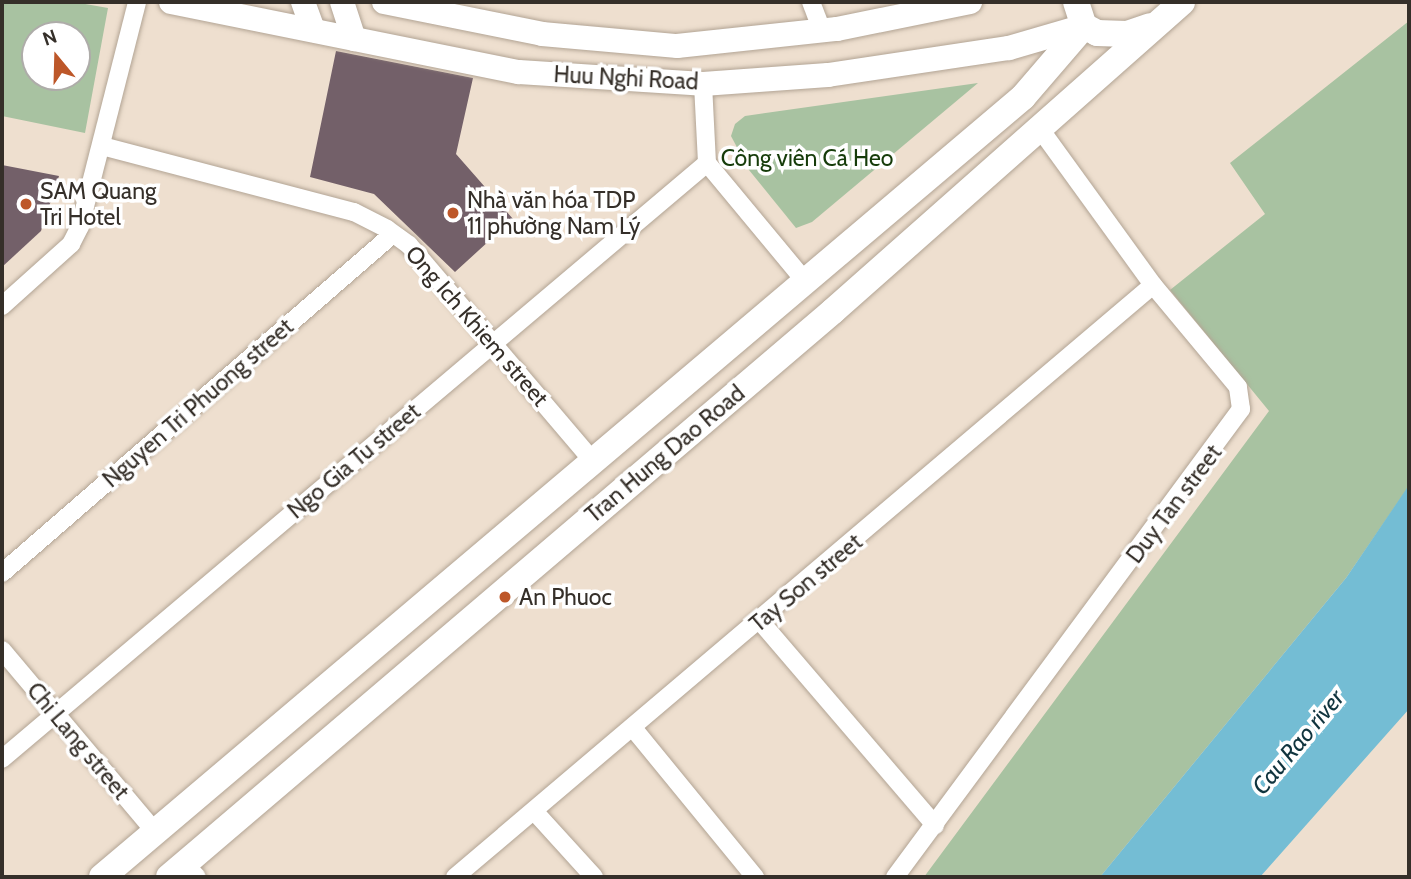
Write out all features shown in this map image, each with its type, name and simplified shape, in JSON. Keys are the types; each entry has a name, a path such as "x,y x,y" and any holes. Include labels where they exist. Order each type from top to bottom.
{"main road":[{"name":"Huu Nghi Road","path":"171,2 519,72 703,84 828,75 1009,48 1080,14"},
{"path":"303,2 313,30"},
{"path":"342,2 354,39"},
{"name":"Huu Nghi Road","path":"384,2 436,7 542,34 677,46 822,31 970,2"},
{"name":"Tran Hung Dao Road","path":"183,873 833,311 1181,2"},
{"name":"Tran Hung Dao Road","path":"102,877 1023,97 1080,14 1112,36 1155,24"},
{"path":"805,281 833,311"},
{"path":"155,832 183,873"}],"street":[{"path":"2,306 71,244 102,146 137,2"},
{"path":"811,2 822,31"},
{"path":"703,84 707,163 805,281"},
{"name":"Duy Tan street","path":"895,877 1241,409 1238,387 1153,285 1040,129"},
{"name":"Ong Ich Khiem street","path":"102,146 354,212 393,234 409,245 593,461"},
{"name":"Ngo Gia Tu street","path":"2,759 707,163"},
{"name":"Nguyen Tri Phuong street","path":"2,573 393,234"},
{"name":"Tay Son street","path":"456,877 761,621 1153,285"},
{"path":"761,621 934,825"},
{"name":"Chi Lang street","path":"2,650 53,714 155,832"},
{"path":"633,728 755,877"},
{"path":"534,811 594,877"}],"green space":[{"path":"2,2 74,2 108,8 85,133 2,116"},
{"path":"1409,21 1409,486 1346,578 1100,877 924,877 1269,411 1170,290 1265,214 1230,163"},
{"name":"Công viên Cá Heo","path":"978,83 812,222 796,228 749,170 731,136 735,124 745,116"}],"water":[{"name":"Cau Rao river","path":"1409,485 1409,709 1260,877 1100,877 1346,578"}],"building":[{"path":"336,51 473,78 456,154 513,219 455,272 374,194 310,177"},
{"name":"SAM Quang Tri Hotel","path":"2,165 59,176 41,231 2,267"}],"place":[{"name":"SAM Quang Tri Hotel","path":"26,204"},
{"name":"Nhà văn hóa TDP 11 phường Nam Lý","path":"453,213"},
{"name":"An Phuoc","path":"505,597"}]}
